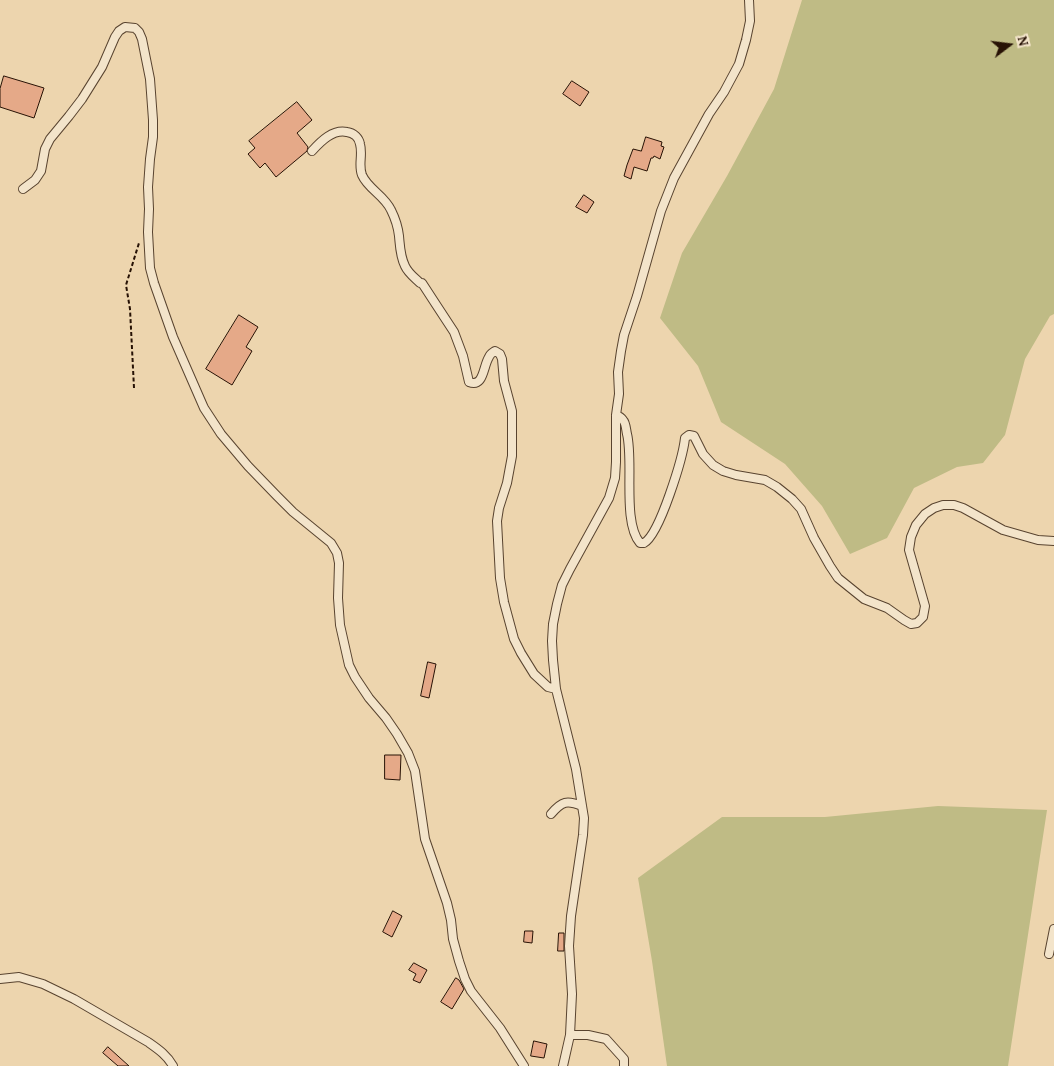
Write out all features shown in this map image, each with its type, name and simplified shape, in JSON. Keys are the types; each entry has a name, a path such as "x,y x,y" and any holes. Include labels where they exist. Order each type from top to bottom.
{"street":[{"path":"563,1066 570,1035 572,1014 570,938 584,818 572,752 556,689 552,641 553,624 562,585 608,498 615,478 616,415 619,394 618,372 621,351 624,335 661,211 674,178 739,64 750,21 749,0"},
{"path":"23,189 35,180 41,171 45,148 50,138 70,116 102,67 119,31 125,27 135,28 142,39 150,79 154,120 148,187 150,268 173,337 204,408 221,434 248,466 293,512 331,543 337,553 339,563 338,598 340,625 349,665 369,698 397,734 408,753 415,771 426,839 447,903 458,962 465,979 471,991 500,1028 524,1066"},
{"path":"312,151 331,134 337,132 352,133 357,138 361,147 360,167 362,174 371,188 384,198 390,208 396,223 400,251 405,266 420,284 422,283 454,332 463,356 469,382 474,384 478,382 481,379 489,356 495,351 500,354 504,381 512,411 512,456 497,521 500,578 514,640 534,674 548,687 556,689"},
{"path":"616,415 626,425 629,440 630,510 636,538 640,543 644,543 650,538 662,513 684,449 685,438 689,435 694,436 703,454 713,465 723,471 736,475 765,480 792,499 801,509 814,538 838,578 864,600 887,608 911,624 917,623 923,617 925,606 909,550 911,537 916,525 925,514 934,508 943,505 954,505 1003,530 1038,540 1054,541"},
{"path":"551,814 564,802 573,802 582,806"},
{"path":"1048,954 1054,929"},
{"path":"0,979 19,977 60,992 148,1042 161,1051 173,1066"},
{"path":"570,1035 588,1035 606,1039 624,1059 624,1066"}],"path":[{"path":"134,388 130,309 126,285 141,237 148,232"}],"shaded area":[{"path":"802,0 1054,0 1054,314 1050,316 1025,359 1005,435 983,463 957,467 914,488 887,538 850,554 822,506 785,464 721,422 698,366 660,318 682,253 727,176 774,89"},
{"path":"938,806 1047,810 1008,1066 667,1066 638,878 722,817 825,817"}],"building":[{"path":"4,76 44,88 34,118 0,107 0,89"},
{"path":"572,81 589,92 580,106 563,94"},
{"path":"297,102 312,120 297,133 308,147 307,151 276,177 265,163 260,168 248,154 255,148 249,141"},
{"path":"646,137 662,142 661,146 664,147 660,159 654,156 651,158 647,171 634,167 631,179 624,176 633,149 641,151"},
{"path":"584,195 594,202 587,213 576,207"},
{"path":"239,315 258,327 246,347 252,351 232,385 206,369"},
{"path":"428,662 436,664 429,698 421,696"},
{"path":"385,755 401,755 400,780 385,779"},
{"path":"393,911 402,916 392,937 383,932"},
{"path":"525,931 533,931 532,943 524,942"},
{"path":"559,933 564,933 564,951 558,951"},
{"path":"414,963 427,970 420,983 413,980 416,974 409,970"},
{"path":"456,978 464,989 452,1009 441,1002"},
{"path":"534,1041 547,1044 544,1058 531,1056"},
{"path":"108,1047 129,1066 118,1066 103,1053"}]}
